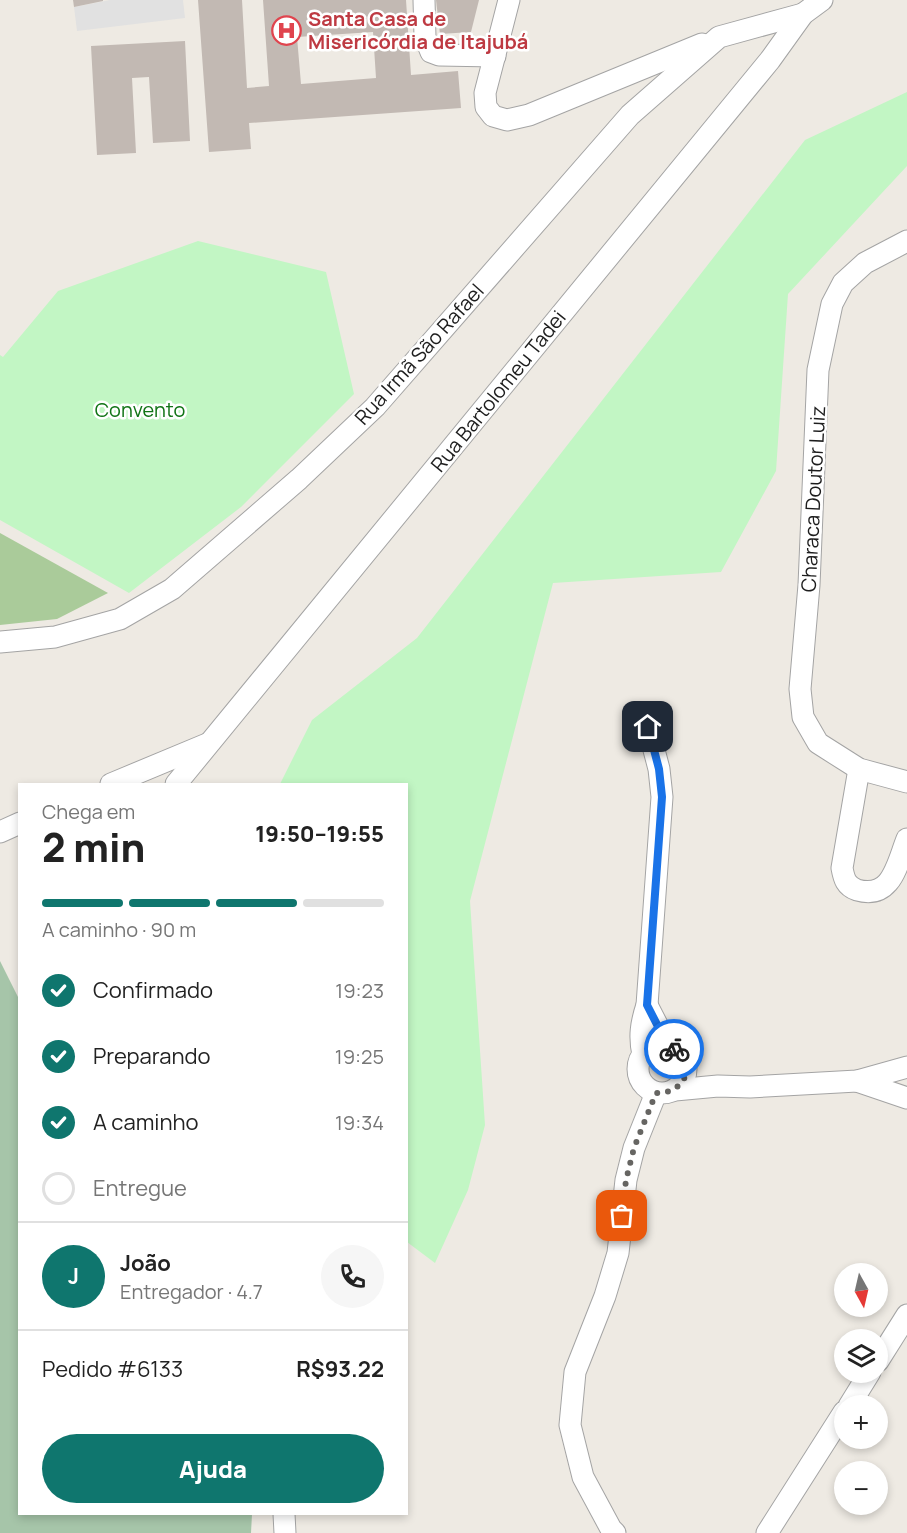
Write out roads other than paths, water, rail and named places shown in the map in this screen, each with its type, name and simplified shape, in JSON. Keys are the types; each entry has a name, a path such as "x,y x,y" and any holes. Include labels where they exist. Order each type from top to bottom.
{"street":[{"path":"424,0 425,37 431,52 439,55 495,56"},
{"path":"509,0 485,93 486,107 493,116 507,120 529,115 719,37"},
{"name":"Rua Bartolomeu Tadei","path":"177,783 770,60 803,14 822,0"},
{"name":"Rua Irmã São Rafael","path":"0,642 55,637 120,619 172,589 299,479 375,407 630,115 719,37 803,14"},
{"name":"Characa Doutor Luiz","path":"907,241 865,263 843,283 832,304 818,370 809,585 800,689 803,717 818,743 859,769 907,782"},
{"path":"643,1055 640,1039 647,1005 662,797 659,769 648,727"},
{"path":"113,783 210,743"},
{"path":"859,769 842,868 844,881 854,889 867,892 882,889 890,881 907,839"},
{"path":"0,832 18,825"},
{"path":"615,1533 610,1529 583,1477 570,1425 575,1372 605,1296 618,1253 634,1148 665,1091 681,1084 686,1075 686,1066 647,1005"},
{"path":"718,1086 675,1051 659,1046 650,1049 639,1063 638,1073 642,1082 648,1088 665,1091 718,1086 750,1087 857,1081 907,1067"},
{"path":"857,1081 907,1098"},
{"path":"888,1345 907,1315"},
{"path":"767,1533 834,1428"},
{"path":"284,1515 285,1533"}],"place":[{"name":"Santa Casa de Misericórdia de Itajubá","path":"287,30"}],"park label":[{"name":"Convento","path":"140,409"}]}
